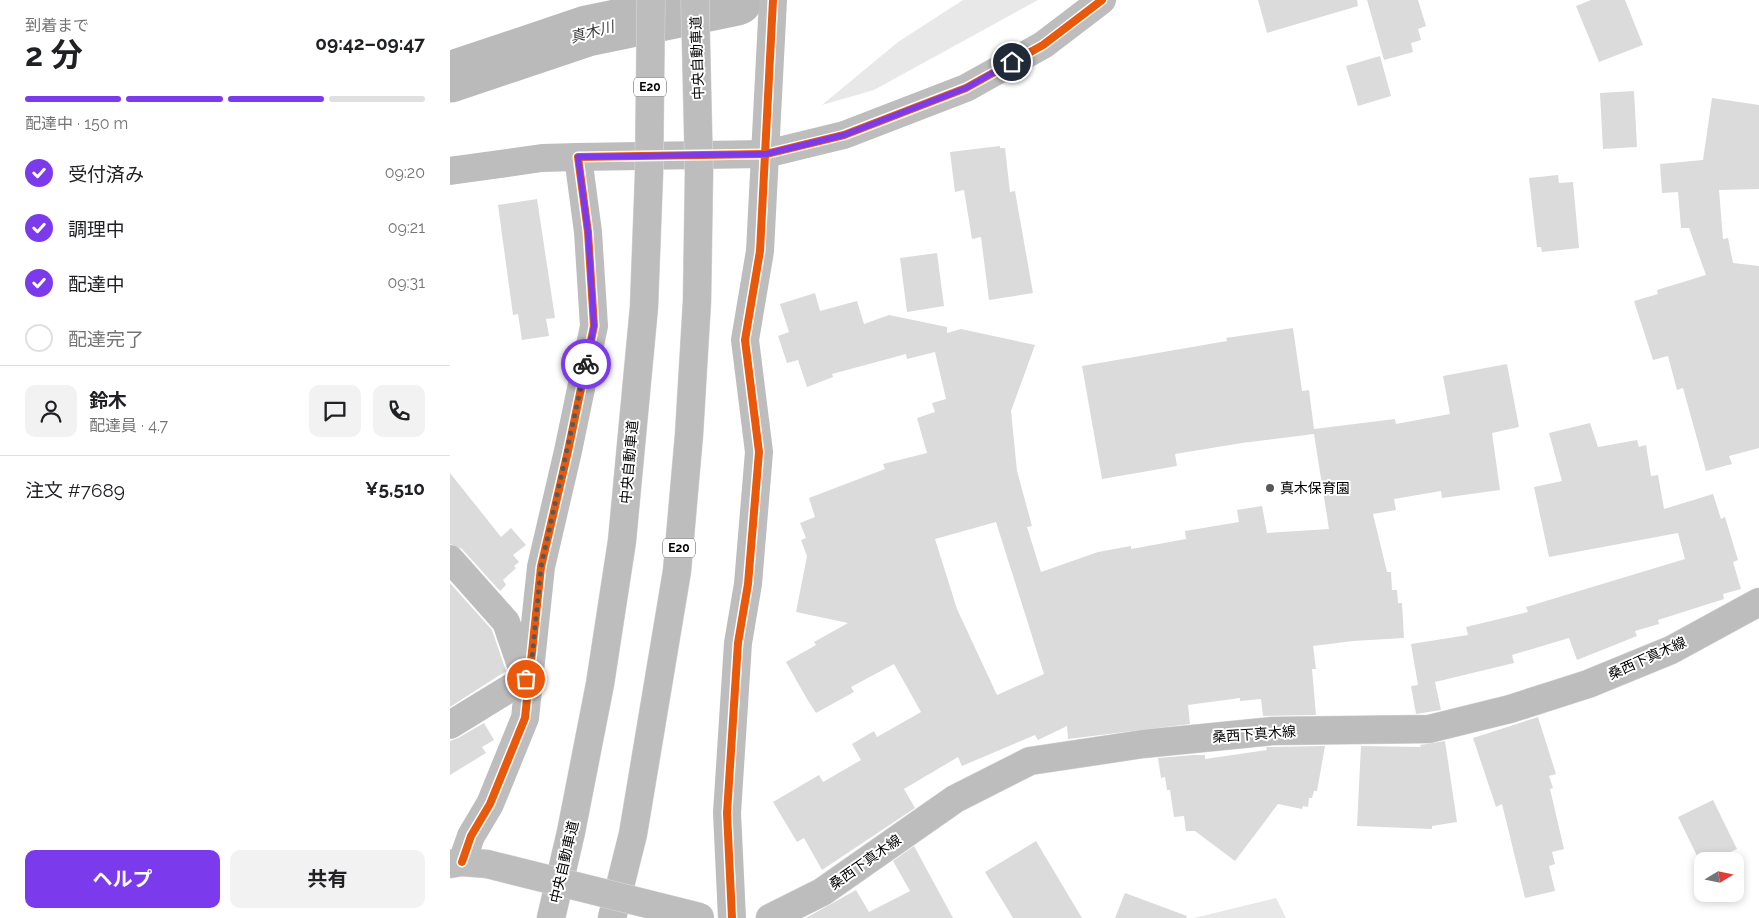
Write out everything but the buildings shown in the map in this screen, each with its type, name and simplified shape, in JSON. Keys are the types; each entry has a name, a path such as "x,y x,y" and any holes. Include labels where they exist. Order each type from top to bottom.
{"main road":[{"name":"中央自動車道","path":"551,918 571,832 598,693 622,541 644,307 650,174 651,0"},
{"name":"中央自動車道","path":"612,918 634,834 677,571 689,435 697,301 699,172 695,0"},
{"path":"732,918 727,813 738,643 748,584 759,452 745,340 760,252 773,0"},
{"path":"450,171 542,158 766,154 844,135 966,88 1043,45 1102,0"},
{"path":"578,157 588,232 594,326 541,567 527,684 526,718 490,804 471,836 466,863 706,918"},
{"path":"450,559 506,622 527,684"},
{"name":"桑西下真木線","path":"770,918 822,892 955,800 1030,761 1143,744 1273,731 1429,729 1510,709 1588,684 1671,650 1759,602"},
{"path":"450,725 527,684"}],"shaded area":[{"path":"963,0 1038,0 874,90 822,105 898,42"},
{"path":"1276,898 1286,918 1194,918"}],"waterway":[{"name":"真木川","path":"450,77 587,31 737,0"}],"cycle path":[{"path":"732,918 727,813 738,643 748,584 759,452 745,340 760,251 773,0"},
{"path":"462,862 471,836 490,804 525,718 541,567 594,326 588,232 578,157 766,154 844,135 966,88 1043,45 1102,0"}],"way so far":[{"path":"526,679 529,689 541,567 586,364"}],"place":[{"name":"真木保育園","path":"1270,488"}],"route":[{"path":"586,364 594,326 588,232 578,157 766,154 844,135 966,88 1012,62"}]}
